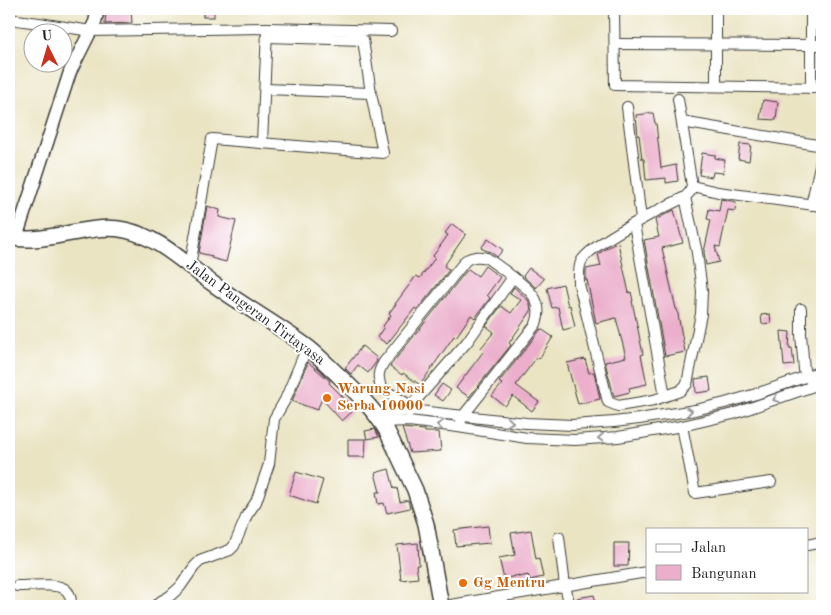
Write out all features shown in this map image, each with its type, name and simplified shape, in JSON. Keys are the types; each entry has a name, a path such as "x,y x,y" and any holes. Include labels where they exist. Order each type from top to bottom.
{"main road":[{"name":"Jalan Pangeran Tirtayasa","path":"12,238 34,240 108,228 141,234 160,244 211,283 307,347 358,394 379,418 404,464 426,524 443,606"}],"street":[{"path":"12,238 70,72 95,22 98,9"},
{"path":"614,9 615,85 822,88"},
{"path":"716,9 716,86"},
{"path":"811,9 811,88"},
{"path":"9,19 91,31 391,31"},
{"path":"262,143 267,32"},
{"path":"190,266 212,138 382,153 363,40 267,32"},
{"path":"615,44 822,45"},
{"path":"265,89 371,93"},
{"path":"678,99 692,186 690,192 685,197 637,222 592,250 582,260 579,270 579,284 608,402 618,406 654,400 680,391 686,384 701,314 702,291 694,237 685,197"},
{"path":"627,107 637,222 665,396"},
{"path":"682,122 817,145 822,152"},
{"path":"811,205 822,157"},
{"path":"692,186 718,192 822,206"},
{"path":"458,427 462,416 536,324 539,315 538,304 529,288 487,258 479,256 466,260 378,370 381,388 410,412 458,427 534,438 575,440 631,436 682,426 733,414 818,384"},
{"path":"410,412 467,342 513,277"},
{"path":"801,308 804,370 807,376 818,384"},
{"path":"156,606 180,587 200,560 230,550 234,546 247,515 256,502 269,464 274,420 285,400 307,347"},
{"path":"379,418 410,412 534,424 573,425 629,420 695,410 725,403 822,371"},
{"path":"654,400 660,430"},
{"path":"629,420 631,436"},
{"path":"534,424 534,438"},
{"path":"682,426 695,493 771,482"},
{"path":"559,537 565,586 570,606"},
{"path":"808,544 822,542"},
{"path":"443,606 646,572"},
{"path":"17,586 60,586 67,591 71,600 71,606"}],"building":[{"path":"106,9 131,9 132,23 105,24"},
{"path":"203,9 214,9 214,17 203,17"},
{"path":"763,100 778,102 776,120 760,119"},
{"path":"653,113 656,123 661,168 676,165 678,181 666,183 666,178 646,180 636,115"},
{"path":"740,144 751,145 749,161 738,159"},
{"path":"702,153 715,155 715,158 725,160 723,173 713,172 712,177 699,175"},
{"path":"721,199 736,202 735,211 728,210 720,247 715,246 719,262 706,265 704,252 711,220 707,219 709,209 719,211"},
{"path":"207,206 220,210 219,217 236,221 226,262 199,253"},
{"path":"674,210 683,243 662,248 685,352 665,356 644,240 659,237 655,220"},
{"path":"452,224 466,234 444,266 449,270 417,310 415,308 387,344 377,337 391,315 389,313 416,276 420,278 435,258 433,256 448,235 445,233"},
{"path":"488,239 503,250 497,257 481,248"},
{"path":"618,243 629,293 631,292 633,301 647,384 629,388 630,392 614,396 605,362 626,357 616,318 596,323 586,281 586,269 601,266 598,254"},
{"path":"485,266 500,277 487,295 490,298 475,318 471,315 456,337 454,336 420,385 390,366 468,269 478,276"},
{"path":"529,268 544,279 536,288 523,276"},
{"path":"563,284 575,327 563,330 558,307 552,308 547,288"},
{"path":"514,287 528,300 531,311 509,343 511,345 469,397 456,388 483,352 480,349 494,332 486,326 501,306 511,313 521,300 510,293"},
{"path":"770,314 771,323 762,324 761,315"},
{"path":"541,329 553,337 539,359 537,357 516,385 539,402 532,411 513,396 505,406 492,396 502,384 499,382"},
{"path":"781,331 790,332 789,348 792,348 794,365 784,366"},
{"path":"362,346 377,358 377,361 368,373 358,365 351,374 345,368"},
{"path":"585,359 589,373 594,372 600,399 578,404 567,363"},
{"path":"308,362 330,381 329,383 355,409 342,421 322,399 317,410 292,401"},
{"path":"709,377 711,391 696,393 695,379"},
{"path":"442,384 451,390 443,401 434,395"},
{"path":"402,428 425,430 425,432 439,432 441,451 410,453"},
{"path":"375,429 379,437 367,439 365,431"},
{"path":"348,439 366,439 365,457 348,457"},
{"path":"389,469 394,489 397,488 400,502 408,500 410,508 387,513 384,503 378,504 376,492 380,492 375,473"},
{"path":"296,472 323,480 316,504 289,495"},
{"path":"488,526 490,543 456,546 454,530"},
{"path":"531,530 536,559 539,558 543,577 530,580 528,575 519,577 519,575 504,579 499,558 515,555 511,533"},
{"path":"418,543 419,565 416,565 418,578 401,580 397,545"},
{"path":"614,543 629,543 628,566 614,566"},
{"path":"594,595 597,606 579,606 577,598"}],"place":[{"name":"Warung Nasi Serba 10000","path":"327,398"},
{"name":"Gg Mentru","path":"463,583"}]}
